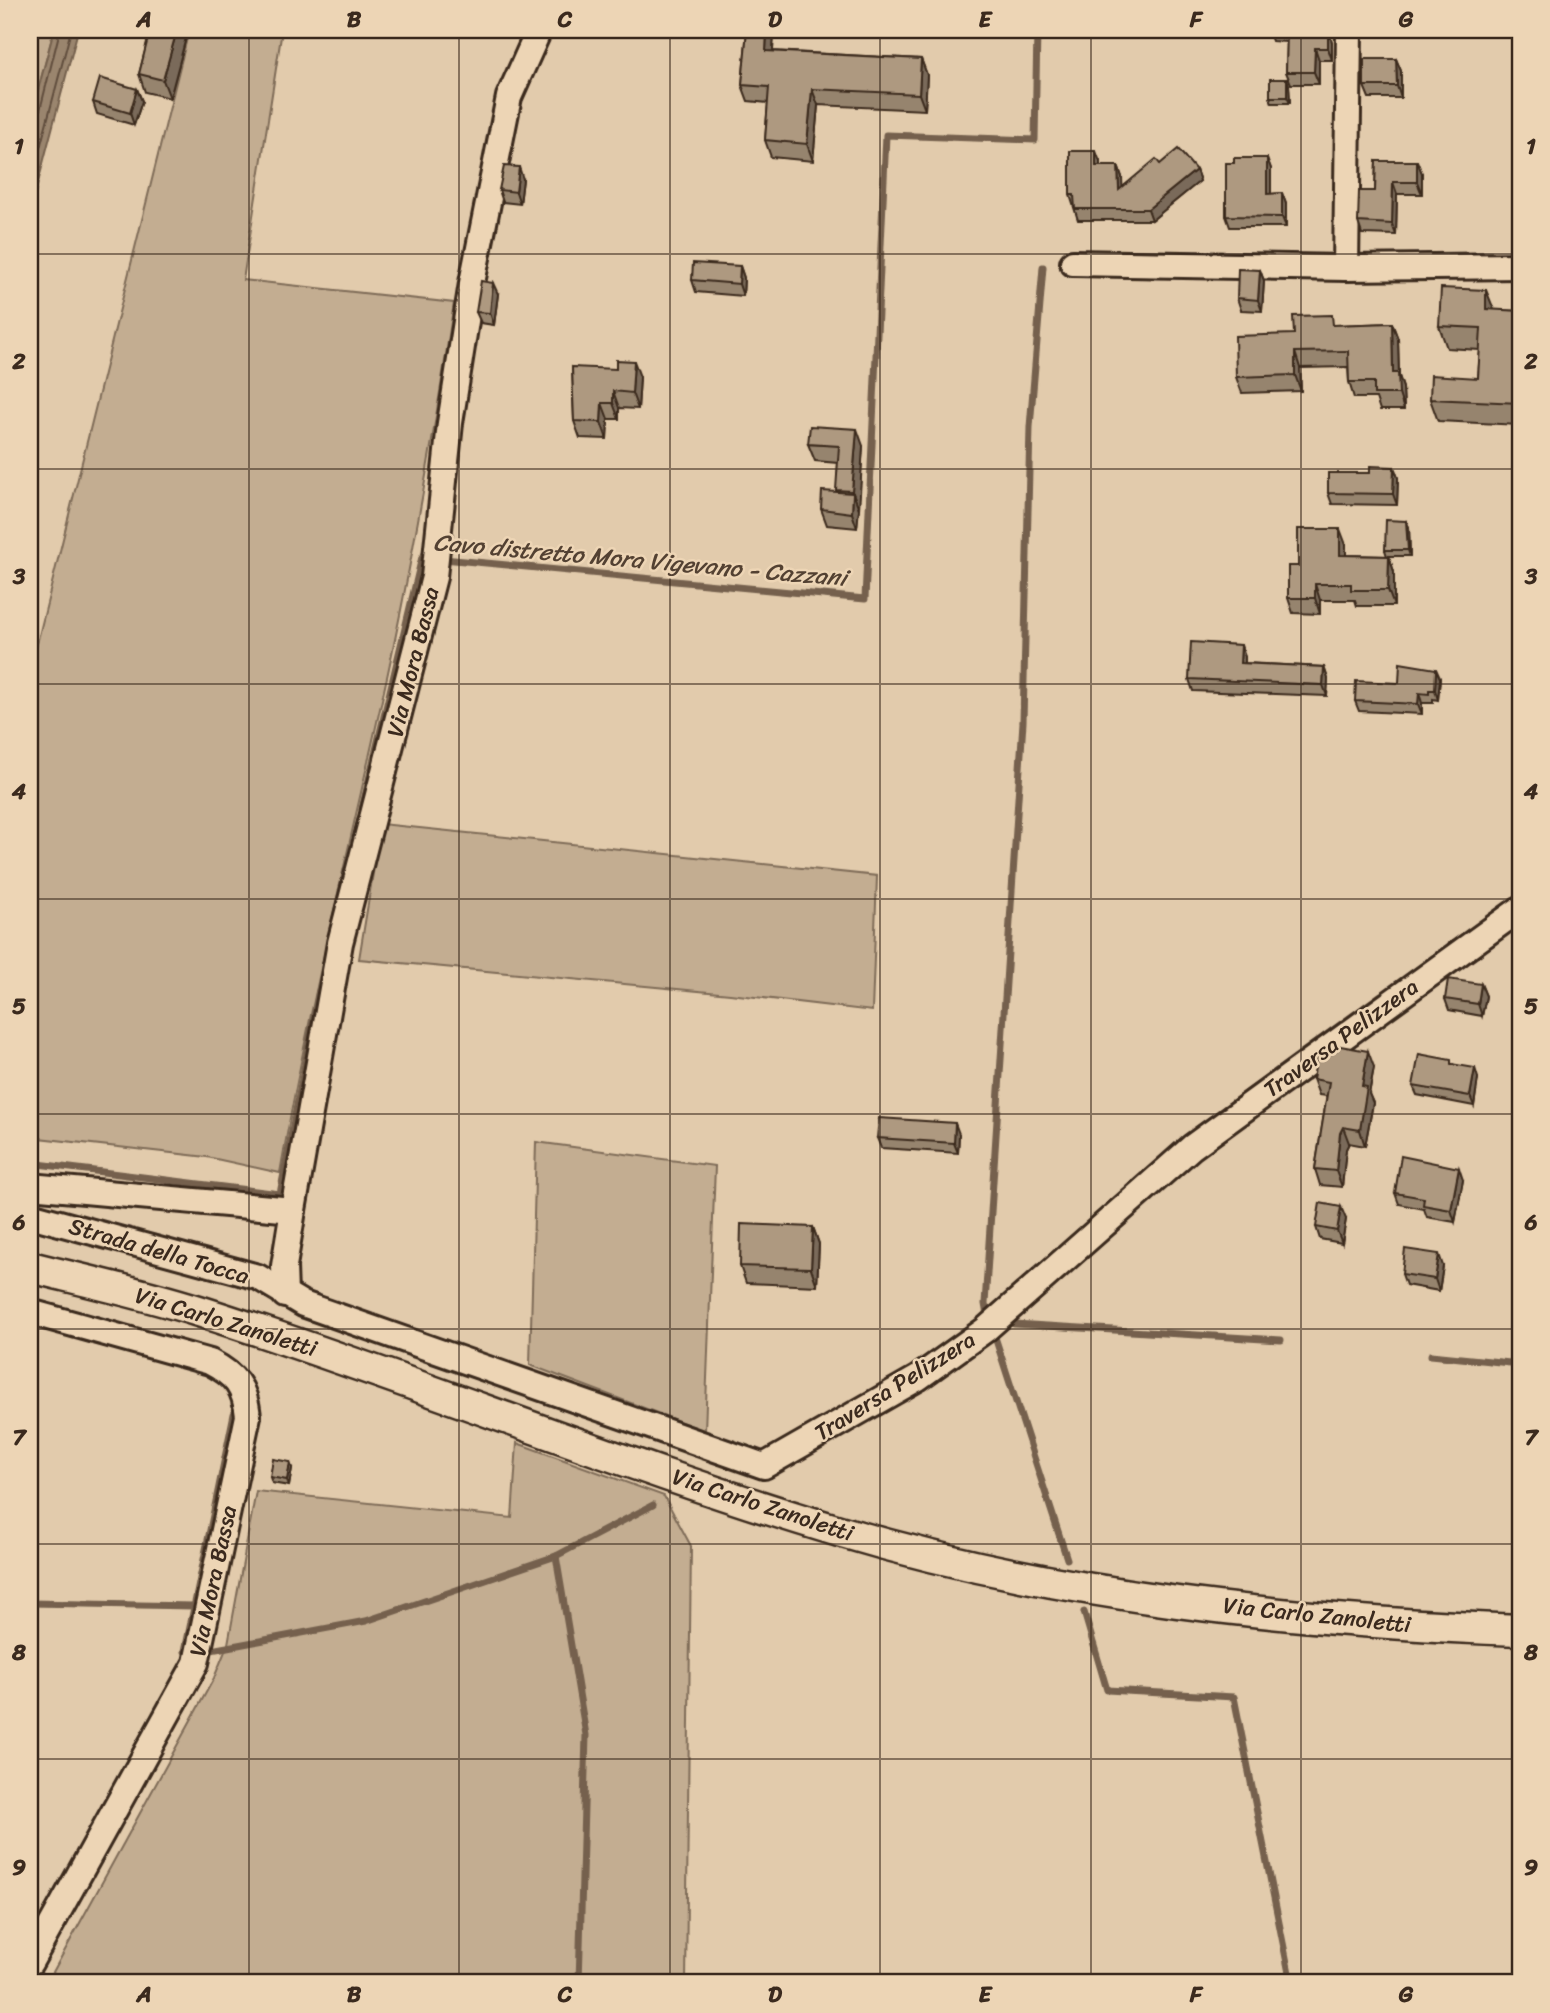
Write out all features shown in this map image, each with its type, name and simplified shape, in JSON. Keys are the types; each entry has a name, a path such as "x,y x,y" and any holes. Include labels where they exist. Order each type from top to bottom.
{"main road":[{"name":"Via Carlo Zanoletti","path":"30,1266 197,1310 840,1532 958,1563 1067,1584 1224,1606 1426,1626 1520,1630"}],"street":[{"name":"Via Mora Bassa","path":"285,1295 284,1266 340,943 400,720 436,558 450,423 471,283 509,97 538,30"},
{"path":"1346,268 1349,30"},
{"path":"1073,263 1346,268 1520,266"},
{"name":"Traversa Pelizzera","path":"285,1295 303,1304 764,1466 918,1378 985,1331 1192,1147 1520,909"},
{"name":"Strada della Tocca","path":"30,1186 293,1210"},
{"name":"Strada della Tocca","path":"30,1215 258,1278 285,1295"},
{"name":"Via Mora Bassa","path":"30,1312 210,1362 234,1376 246,1394 248,1416 198,1651 30,1963"}],"shaded area":[{"path":"30,30 54,30 30,120"},
{"path":"189,30 282,30 243,280 454,303 406,584 317,986 280,1173 207,1157 30,1137 30,672"},
{"path":"381,824 877,876 872,1011 730,994 359,959"},
{"path":"536,1142 715,1166 705,1431 530,1365"},
{"path":"517,1443 664,1496 691,1546 686,1983 47,1983 214,1678 228,1644 256,1491 512,1518"}],"water":[{"path":"54,30 78,30 30,213 30,120"}],"building":[{"path":"150,30 177,30 163,80 139,74"},
{"path":"747,30 767,30 766,51 921,59 919,94 812,89 807,144 765,140 769,87 742,85"},
{"path":"1287,30 1328,30 1328,48 1315,48 1314,72 1286,72"},
{"path":"1364,59 1396,59 1397,86 1364,86"},
{"path":"100,78 137,89 130,113 93,102"},
{"path":"1270,79 1287,79 1287,97 1270,97"},
{"path":"1178,149 1196,170 1148,209 1075,209 1074,195 1070,195 1070,151 1096,151 1096,166 1118,166 1119,190 1156,159 1160,164"},
{"path":"1234,158 1267,158 1267,194 1282,193 1282,217 1226,216 1226,163 1234,163"},
{"path":"1376,161 1417,161 1417,182 1393,182 1392,224 1358,222 1359,191 1375,191"},
{"path":"504,166 519,167 516,192 499,190"},
{"path":"693,263 740,266 739,284 692,280"},
{"path":"1238,269 1260,270 1258,300 1237,298"},
{"path":"481,281 493,283 490,313 476,312"},
{"path":"1441,288 1486,290 1486,309 1520,311 1520,403 1430,399 1431,375 1478,378 1481,328 1439,326"},
{"path":"1332,315 1333,325 1392,323 1393,373 1398,373 1399,394 1374,394 1374,382 1349,382 1348,351 1295,352 1295,375 1236,377 1235,336 1294,334 1293,316"},
{"path":"616,360 634,361 632,393 613,391 613,403 602,403 601,422 574,421 572,367 616,369"},
{"path":"810,426 857,429 852,491 836,490 839,446 808,444"},
{"path":"1370,466 1394,467 1393,494 1328,493 1328,473 1370,473"},
{"path":"822,491 853,493 852,513 821,509"},
{"path":"1386,520 1406,521 1408,550 1385,550"},
{"path":"1298,529 1340,529 1340,555 1389,556 1388,590 1351,590 1351,584 1315,584 1315,598 1288,598 1288,566 1298,566"},
{"path":"1191,642 1241,645 1240,663 1324,667 1323,685 1189,679"},
{"path":"1400,663 1436,669 1435,690 1429,690 1429,694 1419,693 1418,704 1355,701 1356,681 1399,683"},
{"path":"1448,979 1481,984 1478,1004 1445,999"},
{"path":"1335,1045 1368,1051 1362,1086 1367,1087 1360,1130 1343,1127 1336,1171 1315,1169 1329,1082 1313,1079 1317,1055 1326,1048 1334,1049"},
{"path":"1419,1054 1475,1068 1470,1096 1413,1086"},
{"path":"879,1118 955,1123 954,1143 877,1138"},
{"path":"1401,1156 1459,1168 1451,1210 1423,1205 1424,1198 1395,1193"},
{"path":"1320,1203 1341,1207 1337,1231 1316,1227"},
{"path":"741,1224 813,1227 811,1268 740,1266"},
{"path":"1405,1249 1439,1254 1435,1279 1402,1274"},
{"path":"273,1459 290,1462 287,1480 270,1477"}],"waterway":[{"name":"Cavo distretto Mora Vigevano - Cazzani","path":"362,809 422,557 865,599 886,135 1035,140 1037,30"},
{"path":"988,1321 985,1304 1023,722 1030,427 1043,267"},
{"name":"Cavo distretto Mora Vigevano - Cazzani","path":"30,1163 280,1194 319,991"},
{"path":"1196,1130 1381,995"},
{"path":"1010,1320 1014,1324 1281,1340"},
{"path":"994,1334 1067,1559"},
{"path":"1431,1355 1520,1364"},
{"path":"234,1414 185,1651 211,1650 366,1621 556,1556 653,1505"},
{"path":"556,1556 586,1735 579,1983"},
{"path":"30,1603 194,1606"},
{"path":"1084,1612 1107,1690 1234,1697 1291,1983"}]}
